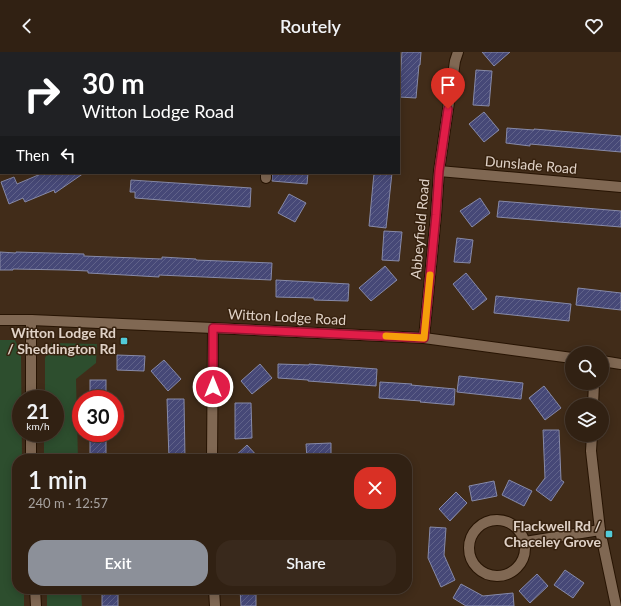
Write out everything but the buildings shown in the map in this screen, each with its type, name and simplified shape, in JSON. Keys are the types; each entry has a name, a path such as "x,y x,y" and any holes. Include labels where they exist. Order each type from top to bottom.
{"street":[{"name":"Abbeyfield Road","path":"424,338 439,171 455,62 458,52"},
{"name":"Dunslade Road","path":"439,171 621,187"},
{"name":"Witton Lodge Road","path":"0,320 31,320 424,338 565,357"},
{"path":"31,320 31,390"},
{"path":"212,454 213,328"},
{"path":"609,363 621,364"},
{"path":"31,442 31,454"},
{"path":"592,442 591,451 600,530 616,606"},
{"path":"498,520 512,524 519,531 525,542 525,552 522,562 516,569 506,576 496,577 479,571 472,563 468,548 470,538 479,526 489,521 498,520"},
{"path":"525,542 600,530"},
{"path":"35,594 36,606"},
{"path":"214,594 215,606"}],"green space":[{"path":"0,340 15,340 21,354 21,390 12,390 12,442 22,442 22,454 12,454 12,594 24,594 24,606 0,606"},
{"path":"52,343 97,344 96,363 76,379 76,390 72,390 72,442 78,442 78,454 44,454 44,442 64,442 64,390 45,390 45,358"},
{"path":"47,594 81,594 82,606 47,606"}],"slow traffic":[{"path":"386,336 424,338 430,275"}],"place":[{"name":"Witton Lodge Rd / Sheddington Rd","path":"124,341"},
{"name":"Flackwell Rd / Chaceley Grove","path":"609,534"}],"route":[{"path":"213,387 213,328 424,338 439,171 448,109"}]}
